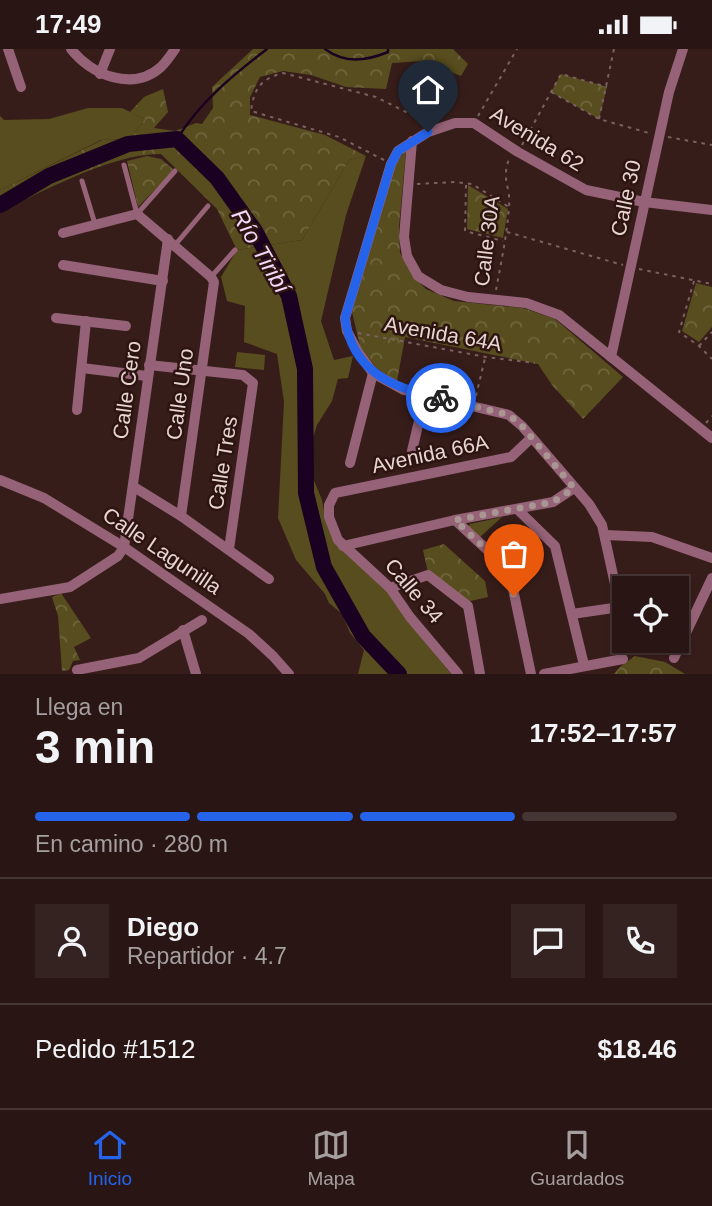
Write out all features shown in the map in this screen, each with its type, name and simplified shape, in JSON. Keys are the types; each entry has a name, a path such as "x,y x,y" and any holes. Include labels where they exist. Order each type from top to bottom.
{"street":[{"path":"8,49 21,87"},
{"path":"71,49 79,59 100,74 124,79 144,77 160,68 175,49"},
{"path":"100,74 110,49"},
{"name":"Calle 30","path":"611,356 668,92 683,49"},
{"name":"Avenida 62","path":"440,129 455,123 474,123 586,190 645,202 712,210"},
{"path":"440,129 412,141 398,151 391,164 345,318 346,331 373,373 404,390 509,415 522,426 589,504 605,535 620,607 572,614"},
{"path":"412,141 404,237 407,256 418,276 442,290 468,297 526,303 559,315 712,437"},
{"path":"63,233 137,214 211,277"},
{"name":"Calle Cero","path":"124,547 147,376 172,242"},
{"path":"63,264 163,281"},
{"name":"Calle Uno","path":"181,516 214,287 211,277"},
{"path":"56,318 127,325"},
{"path":"77,410 86,321"},
{"path":"149,365 203,371"},
{"path":"82,368 147,376"},
{"name":"Calle Tres","path":"203,371 243,375 253,383 229,549"},
{"path":"350,463 373,373"},
{"path":"412,451 425,395"},
{"name":"Avenida 66A","path":"331,497 335,493 511,457 531,438"},
{"name":"Calle Lagunilla","path":"0,480 44,498 124,547 249,634 289,674"},
{"path":"134,487 181,516 269,579"},
{"path":"343,546 455,520 553,502 574,488"},
{"name":"Calle 34","path":"331,497 328,505 329,517 343,546 390,588 458,674"},
{"path":"519,510 555,546 583,665"},
{"path":"455,520 509,571 531,674"},
{"path":"605,535 652,537 712,558"},
{"path":"0,599 70,587 118,556 124,547"},
{"path":"390,588 428,575 468,606 480,674"},
{"path":"674,658 712,578"},
{"path":"78,670 139,658 202,620"},
{"path":"183,630 196,674"},
{"path":"544,674 623,659"}],"lane":[{"path":"124,165 137,214"},
{"path":"137,214 174,171"},
{"path":"82,181 95,224"},
{"path":"172,242 208,206"},
{"path":"211,277 235,250"}],"path":[{"path":"474,123 517,49"},
{"path":"599,119 614,49"},
{"path":"391,164 339,137 251,111 253,96 258,86 268,77 283,73 376,97 440,129"},
{"name":"Calle 30A","path":"495,298 509,207 509,191 504,179 510,157 519,152 561,74 607,87"},
{"path":"551,92 599,119 660,136 712,145"},
{"path":"408,184 472,184 509,207"},
{"path":"466,184 465,231 505,241"},
{"path":"506,231 631,268 712,284"},
{"path":"694,280 678,332 712,359"},
{"name":"Avenida 64A","path":"346,331 535,363"},
{"path":"699,346 712,332"},
{"path":"474,406 486,356"}],"green space":[{"path":"253,49 453,49 468,64 461,76 423,61 392,63 386,89 346,87 311,75 283,71 260,77 250,97 250,115 325,135 366,156 349,160 302,240 237,250 217,209 161,154 142,155 101,166 0,211 0,190 102,140 130,139 145,119 130,112 144,97 163,89 168,112 154,128 175,131 196,123 202,124 213,108 212,87"},
{"path":"561,74 607,87 599,119 551,92"},
{"path":"88,108 122,108 145,119 130,139 101,140 0,190 0,116 4,120 49,119"},
{"path":"406,150 399,227 400,253 412,275 426,289 454,301 523,308 555,319 623,377 583,419 552,385 538,364 405,337 397,381 376,368 360,346 352,312 396,163"},
{"path":"147,156 161,159 174,170 138,207 127,161"},
{"path":"366,156 346,215 321,321 334,360 353,356 348,378 338,379 332,401 317,425 311,444 311,473 322,500 326,522 383,586 451,674 358,674 364,650 350,633 342,614 329,603 325,594 296,560 278,518 284,402 277,354 244,342 245,306 227,301 221,277 237,250 302,240 349,160"},
{"path":"468,185 508,209 503,238 467,229"},
{"path":"696,283 712,287 712,327 699,342 682,331"},
{"path":"237,352 265,355 264,370 235,367"},
{"path":"502,517 479,538 468,527 470,524"},
{"path":"444,544 485,581 488,597 466,602 428,573 423,550"},
{"path":"61,593 91,638 74,647 80,660 73,661 69,670 62,671 58,616 52,597"},
{"path":"635,656 665,662 685,674 614,674"}],"waterway":[{"path":"177,139 207,101 267,49"},
{"path":"325,49 348,59 364,59 388,52 388,49"},
{"name":"Río Tiribí","path":"0,205 49,176 128,144 177,139 217,178 255,231 289,296 305,369 306,493 324,567 363,636 399,674"}],"way so far":[{"path":"441,398 509,415 522,426 574,488 553,502 455,520 509,571 514,596"}],"route":[{"path":"428,132 398,151 391,164 345,318 346,331 373,373 404,390 441,398"}]}
